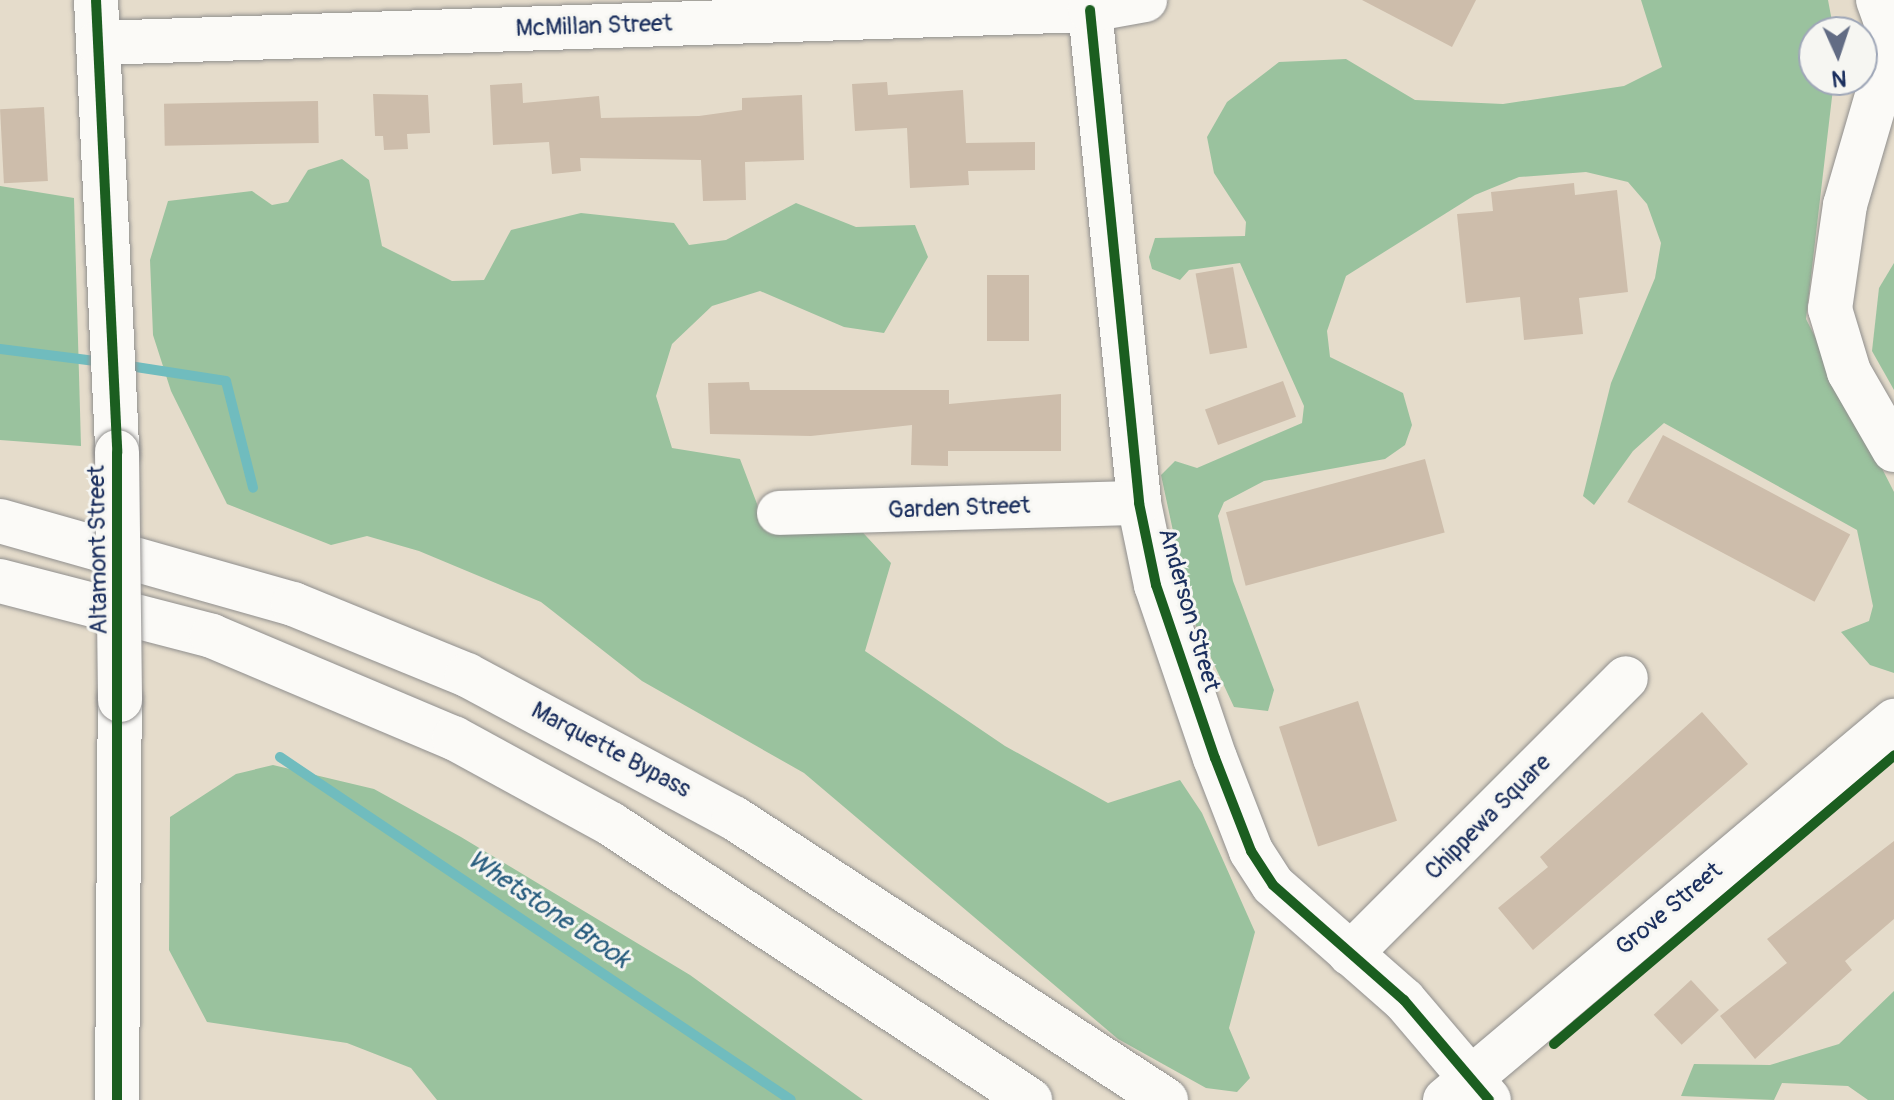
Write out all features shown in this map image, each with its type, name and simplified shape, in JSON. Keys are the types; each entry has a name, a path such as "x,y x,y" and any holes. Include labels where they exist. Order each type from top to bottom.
{"main road":[{"name":"Altamont Street","path":"96,0 117,452 120,700 117,1100"},
{"name":"McMillan Street","path":"98,43 1090,10 1145,0"},
{"path":"1878,0 1886,22 1883,75 1845,205 1830,309 1849,372 1894,450"},
{"name":"Anderson Street","path":"1090,10 1139,503 1169,626 1251,851 1301,914 1350,954 1458,1095"},
{"name":"Garden Street","path":"779,513 1139,503"},
{"name":"Marquette Bypass","path":"0,521 293,604 467,675 734,818 1166,1100"},
{"path":"0,581 212,636 454,738 611,824 1030,1100"},
{"name":"Chippewa Square","path":"1350,954 1626,678"},
{"name":"Grove Street","path":"1458,1095 1894,721"}],"green space":[{"path":"1641,0 1828,0 1831,16 1798,16 1798,96 1832,96 1806,319 1894,492 1894,673 1870,665 1841,632 1869,621 1873,606 1857,530 1664,423 1633,451 1594,505 1583,496 1611,383 1655,278 1661,243 1647,204 1628,182 1586,172 1519,177 1475,195 1346,276 1327,331 1330,357 1403,393 1412,425 1405,445 1385,459 1264,481 1224,502 1218,516 1233,581 1274,690 1268,711 1234,707 1191,615 1161,475 1175,461 1197,468 1302,423 1304,406 1240,263 1189,270 1180,280 1152,269 1149,257 1155,238 1245,236 1246,222 1214,173 1207,137 1227,102 1279,62 1346,59 1415,100 1503,104 1624,86 1662,67"},
{"path":"342,159 369,180 382,246 452,281 484,280 511,230 581,213 674,223 689,245 726,240 796,203 856,227 915,225 928,257 884,333 844,327 760,291 712,306 672,344 656,396 672,448 740,459 762,517 855,524 891,563 865,651 1005,746 1108,803 1180,780 1202,813 1255,932 1229,1028 1250,1078 1237,1092 1206,1088 1118,1039 804,773 642,681 541,602 419,551 367,536 331,545 227,504 171,391 153,335 150,260 168,201 252,191 272,205 288,202 308,170"},
{"path":"0,186 74,198 81,446 0,440"},
{"path":"1894,263 1894,390 1872,351 1879,288"},
{"path":"273,765 374,789 461,837 690,975 863,1100 437,1100 411,1068 347,1043 207,1022 169,950 170,817 236,774"},
{"path":"1894,991 1894,1100 1868,1100 1848,1086 1782,1083 1774,1100 1681,1096 1694,1064 1770,1065 1839,1044"}],"building":[{"path":"1362,0 1476,0 1452,47"},
{"path":"887,82 888,95 963,90 966,143 1035,142 1035,170 968,171 969,185 910,188 907,128 855,131 852,84"},
{"path":"522,83 523,103 599,96 601,118 699,116 742,110 742,98 802,95 804,160 745,162 746,200 703,201 701,160 580,158 581,171 552,174 549,142 493,145 490,85"},
{"path":"373,94 428,95 430,133 407,134 408,149 384,150 383,136 375,136"},
{"path":"318,101 319,143 165,146 164,104"},
{"path":"44,107 48,181 4,183 0,109"},
{"path":"1574,183 1575,195 1617,190 1628,292 1579,298 1583,334 1524,340 1520,297 1466,303 1457,214 1493,211 1491,192"},
{"path":"1233,267 1247,348 1210,354 1196,274"},
{"path":"987,275 1029,275 1029,341 987,341"},
{"path":"1283,381 1296,417 1218,445 1205,409"},
{"path":"749,382 750,390 949,390 949,404 1061,394 1061,451 948,451 948,466 911,465 912,425 811,436 710,434 708,383"},
{"path":"1663,435 1850,535 1815,602 1627,502"},
{"path":"1425,459 1445,532 1246,586 1226,512"},
{"path":"1358,701 1397,821 1318,846 1279,727"},
{"path":"1702,712 1748,764 1533,950 1498,908 1548,867 1540,857"},
{"path":"1894,841 1894,919 1845,961 1852,970 1755,1059 1720,1016 1787,963 1767,939"},
{"path":"1691,980 1719,1010 1682,1045 1654,1015"}],"waterway":[{"name":"Whetstone Brook","path":"0,349 103,362"},
{"name":"Whetstone Brook","path":"123,365 226,381 253,488"},
{"name":"Whetstone Brook","path":"280,757 791,1100"}],"cycle path":[{"path":"96,0 117,452 117,1100"},
{"path":"1090,10 1139,503 1156,585 1215,758 1251,851 1273,885 1404,1000 1489,1100"},
{"path":"1554,1044 1894,756"}]}
